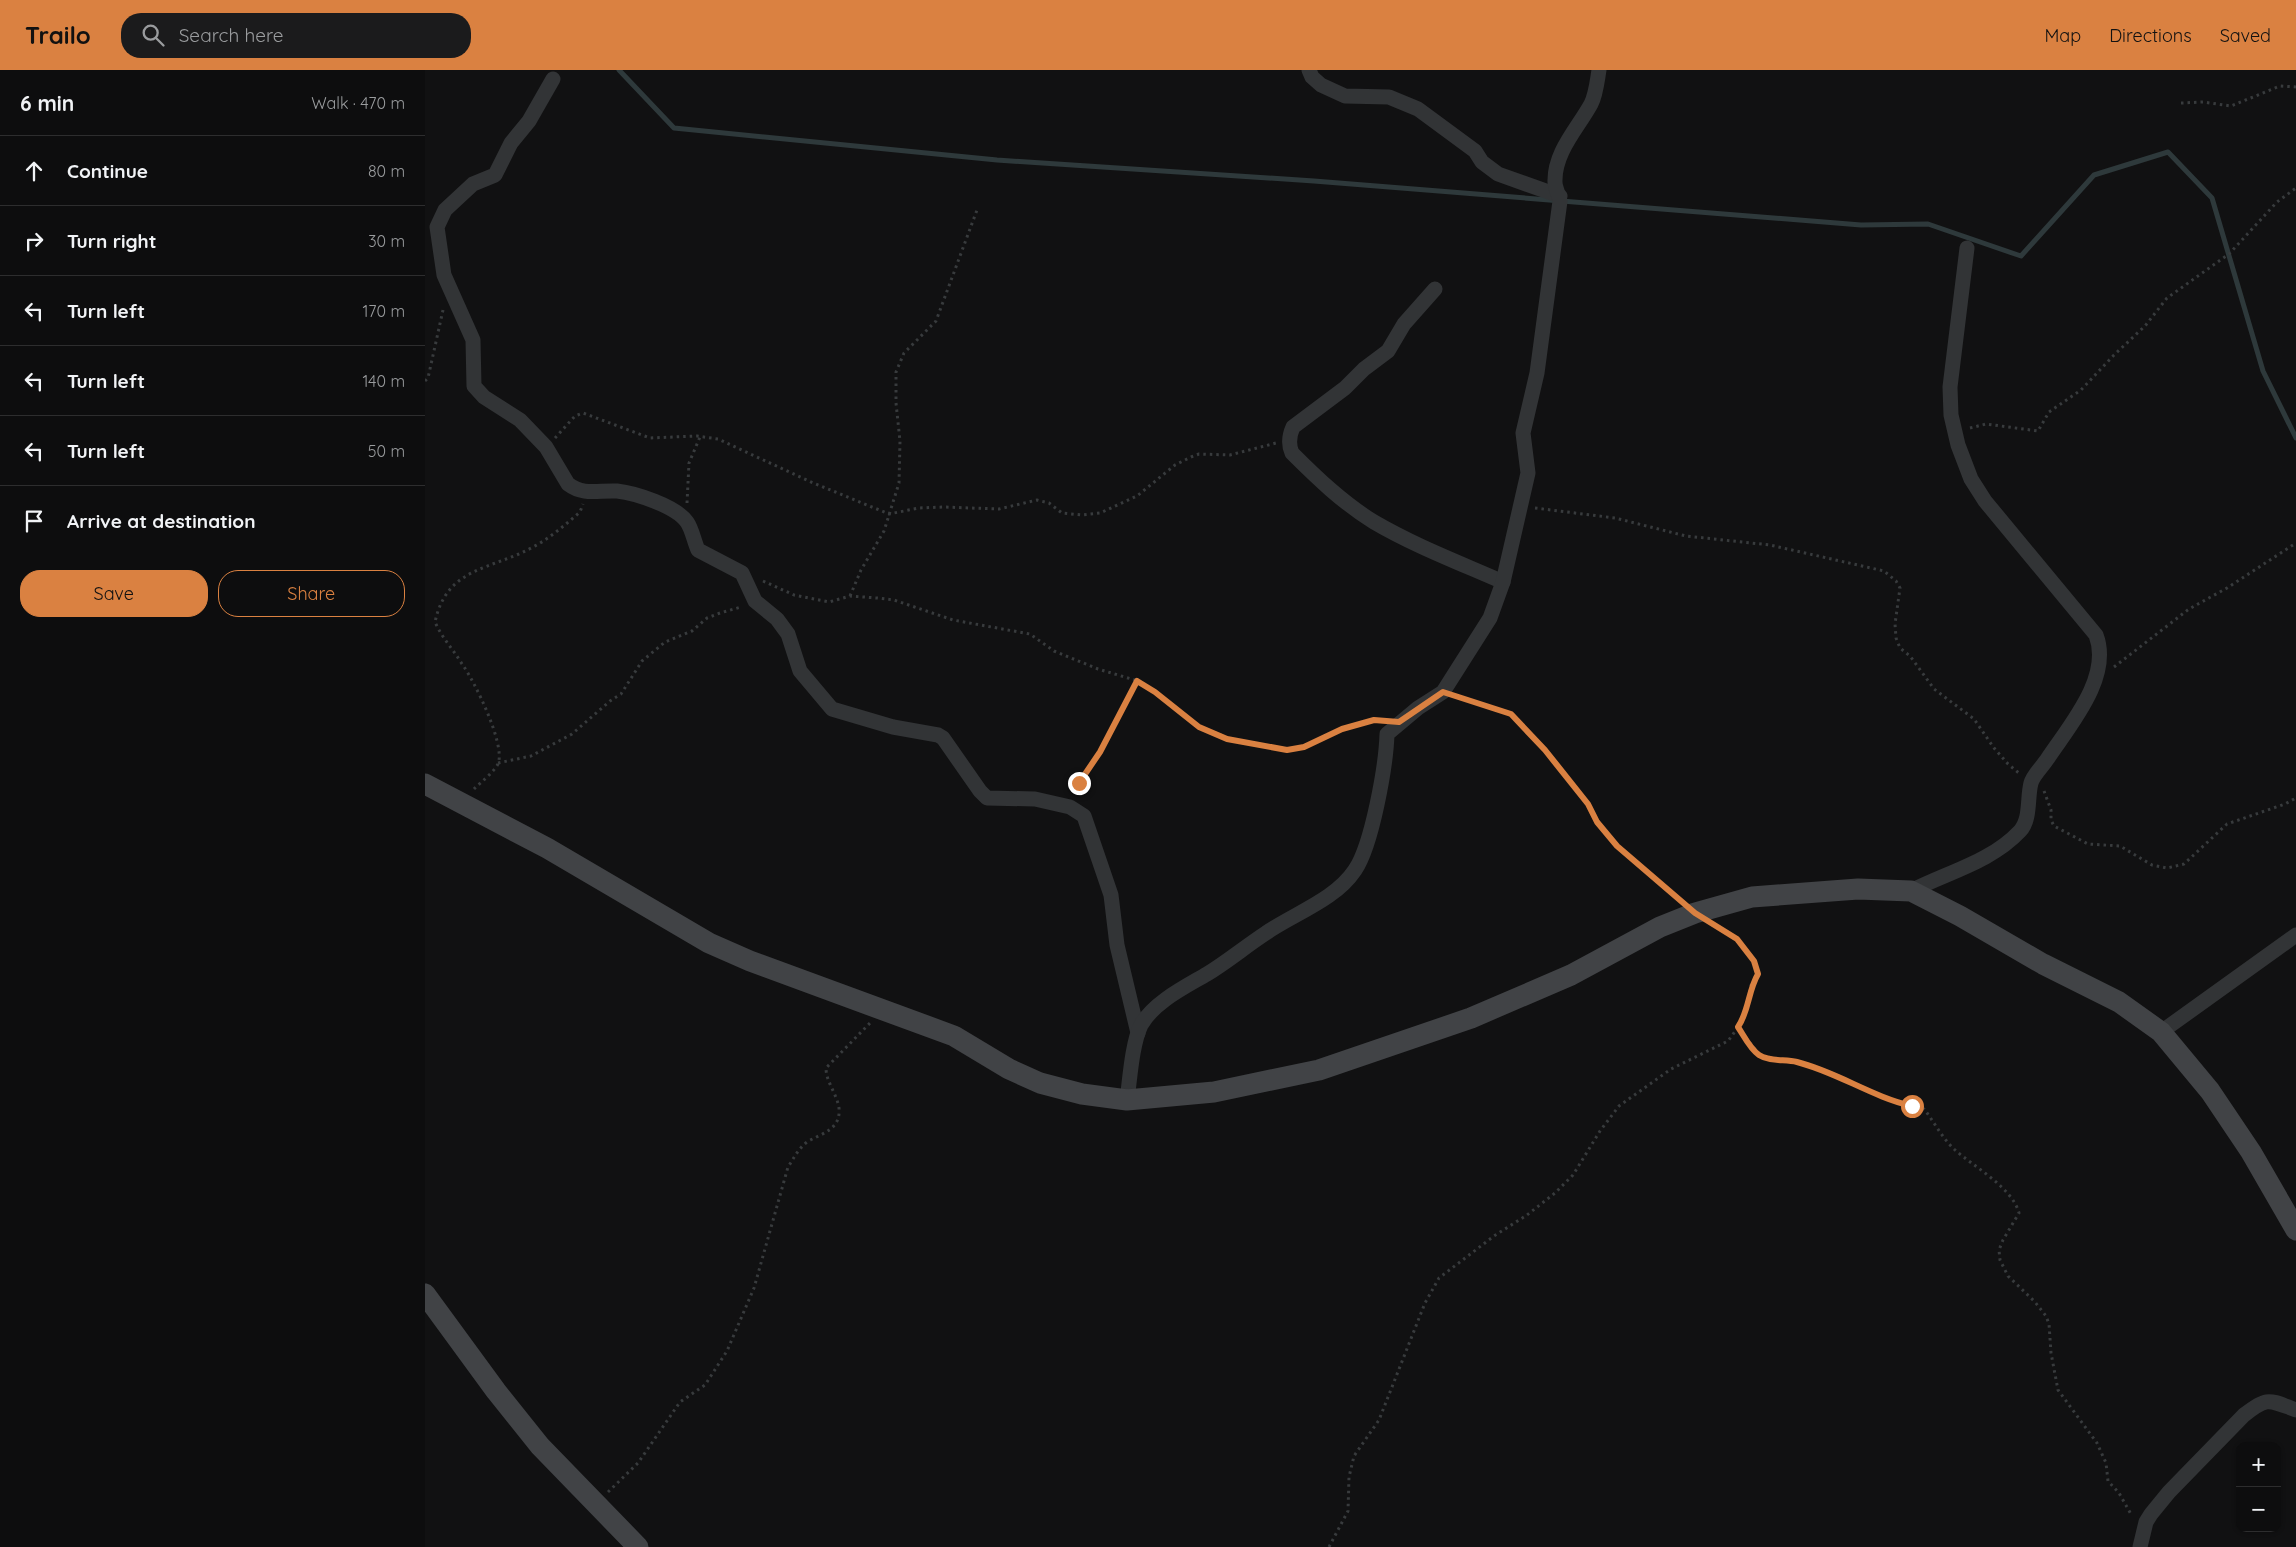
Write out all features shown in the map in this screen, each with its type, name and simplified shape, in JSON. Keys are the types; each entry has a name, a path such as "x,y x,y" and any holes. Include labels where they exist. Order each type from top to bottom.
{"street":[{"path":"1309,70 1312,77 1321,85 1345,96 1389,97 1418,109 1475,151 1482,162 1497,174 1560,196"},
{"path":"1127,1100 1138,1033 1145,1019 1164,1001 1215,969 1266,932 1338,890 1355,870 1365,852 1384,768 1387,734 1399,722 1443,692 1490,618 1503,582 1528,473 1523,433 1537,373 1560,196 1555,181 1560,159 1572,132 1591,104 1599,70"},
{"path":"553,79 529,121 511,143 495,175 473,184 445,210 437,226 444,276 473,340 475,386 484,397 520,420 546,447 568,484 584,492 617,491 641,497 675,512 686,521 698,550 742,573 755,601 777,619 789,634 800,671 832,709 893,728 938,735 943,738 968,776 987,798 1035,799 1070,807 1084,816 1111,895 1117,944 1138,1033"},
{"path":"1911,891 1991,855 2022,829 2031,782 2094,684 2100,646 2096,635 1985,501 1971,479 1955,433 1951,415 1949,387 1967,248"},
{"path":"1435,289 1404,324 1388,351 1364,369 1345,388 1293,427 1289,440 1292,453 1327,487 1374,521 1429,549 1503,582"},
{"path":"425,784 459,804 547,848 709,944 750,961 954,1036 1009,1069 1040,1082 1082,1094 1127,1100 1183,1096 1246,1086 1319,1070 1471,1018 1571,975 1660,927 1695,913 1752,897 1857,889 1911,891 1960,916 2043,964 2119,1002 2161,1032 2204,1084 2246,1144 2296,1230"},
{"path":"2161,1032 2296,935"},
{"path":"425,1294 496,1391 540,1446 637,1547"},
{"path":"2141,1542 2146,1522 2169,1492 2251,1410 2268,1400 2275,1400 2296,1410"}],"path":[{"path":"2181,103 2203,102 2231,106 2280,86 2296,86"},
{"path":"1955,433 1986,424 2038,431 2049,412 2081,390 2113,355 2145,326 2167,298 2229,254 2277,202 2296,188"},
{"path":"850,596 861,570 884,531 899,483 900,441 896,403 896,372 904,354 936,321 977,210"},
{"path":"425,382 429,378 443,311 444,276"},
{"path":"546,447 575,416 583,413 650,438 701,436 718,439 811,482 889,514 919,508 999,509 1037,500 1044,501 1062,513 1082,515 1100,513 1137,496 1175,465 1191,456 1199,454 1229,455 1289,440"},
{"path":"686,521 689,463 701,436"},
{"path":"498,764 499,751 487,713 463,664 446,643 435,622 437,610 446,592 460,580 483,567 533,548 564,526 580,512 584,500 584,492"},
{"path":"1519,506 1615,518 1685,536 1769,544 1884,571 1896,581 1900,588 1895,638 1900,648 1911,656 1934,689 1974,719 2008,764 2031,782"},
{"path":"2094,684 2189,608 2227,588 2296,543"},
{"path":"742,573 794,595 829,602 850,596 894,600 953,620 1030,634 1054,650 1137,681 1155,692 1199,727 1227,739 1266,748 1287,750 1304,747 1342,729 1374,720 1399,722"},
{"path":"459,804 498,764 531,756 572,734 609,700 621,694 642,661 665,642 692,631 707,618 755,601"},
{"path":"1084,816 1080,779 1100,752 1137,681"},
{"path":"1329,1547 1348,1511 1349,1478 1354,1456 1379,1420 1425,1303 1439,1278 1493,1236 1527,1215 1555,1193 1573,1175 1600,1131 1619,1106 1671,1069 1728,1041 1744,1019 1751,985 1758,974 1754,961 1737,939 1695,913 1617,846 1597,822 1588,804 1545,750 1511,714 1443,692"},
{"path":"2041,769 2043,788 2051,810 2051,820 2054,826 2088,844 2120,846 2152,865 2167,868 2184,864 2227,824 2285,804 2296,798"},
{"path":"596,1505 638,1463 680,1402 705,1385 727,1351 755,1288 789,1167 799,1150 807,1142 830,1130 838,1123 839,1107 827,1075 827,1068 884,1010"},
{"path":"1738,1027 1760,1056 1795,1061 1832,1073 1897,1103 1924,1110 1941,1136 1955,1150 2001,1186 2019,1213 2003,1240 1999,1250 2000,1260 2008,1276 2035,1302 2046,1316 2049,1324 2051,1354 2058,1390 2097,1443 2106,1463 2108,1481 2119,1492 2141,1542"}],"waterway":[{"path":"619,70 674,128 997,160 1314,181 1861,225 1928,224 2021,256 2094,175 2168,152 2212,198 2263,371 2296,438"}],"route":[{"path":"1079,783 1100,752 1137,681 1155,692 1199,727 1227,739 1266,748 1287,750 1304,747 1342,729 1374,720 1399,722 1443,692 1511,714 1545,750 1588,804 1597,822 1617,846 1695,913 1737,939 1754,961 1758,974 1751,985 1744,1019 1738,1027 1760,1056 1795,1061 1832,1073 1865,1090 1897,1103 1912,1106"}]}
